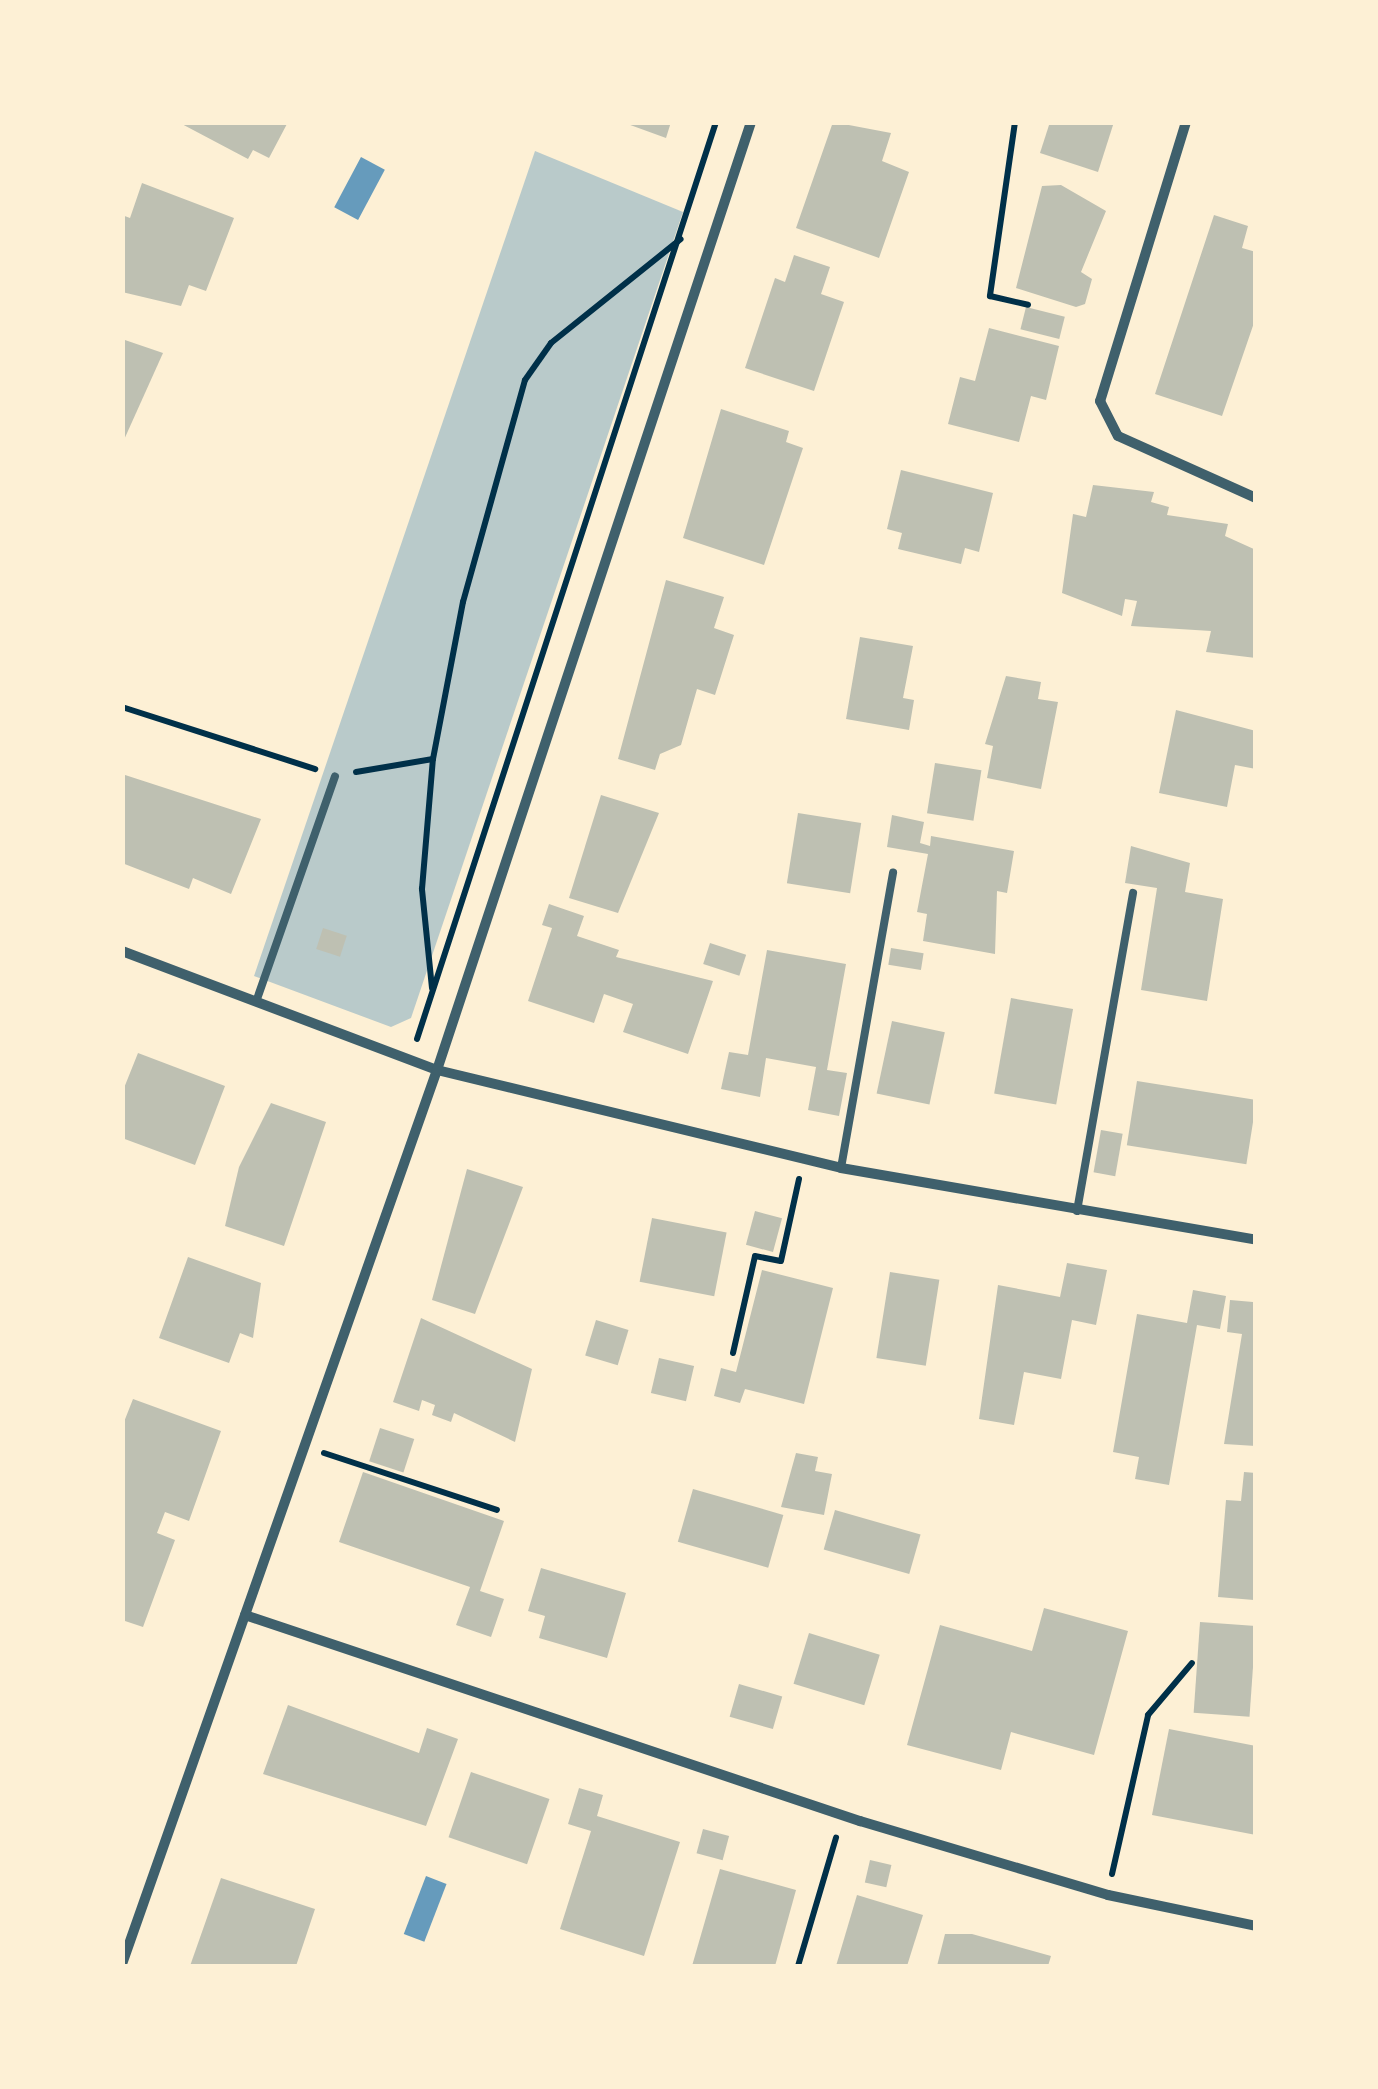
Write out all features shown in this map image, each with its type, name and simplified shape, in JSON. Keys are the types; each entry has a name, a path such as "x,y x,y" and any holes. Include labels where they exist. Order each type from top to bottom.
{"street":[{"path":"122,1964 437,1070 752,122"},
{"path":"1186,122 1100,401 1118,436 1256,498"},
{"path":"122,951 437,1070 841,1168 1256,1240"},
{"path":"245,1615 843,1816 1108,1894 1256,1926"}],"lane":[{"path":"256,1002 335,776"},
{"path":"841,1168 893,873"},
{"path":"1077,1211 1133,893"}],"path":[{"path":"410,1060 682,238 716,122"},
{"path":"1014,122 990,296 1028,304"},
{"path":"432,991 422,889 433,759 463,602 525,380 552,344 682,238"},
{"path":"122,707 335,776 433,759"},
{"path":"733,1353 755,1256 781,1261 804,1158"},
{"path":"304,1447 497,1510"},
{"path":"1108,1894 1148,1715 1192,1663"},
{"path":"798,1966 843,1816"}],"shaded area":[{"path":"535,151 683,212 411,1018 391,1027 254,976"}],"water":[{"path":"361,157 385,170 358,220 334,207"},
{"path":"426,1876 447,1884 424,1942 404,1934"}],"building":[{"path":"178,122 288,122 269,158 253,150 248,159"},
{"path":"622,122 671,122 666,138"},
{"path":"833,122 891,133 882,161 909,172 879,258 796,228"},
{"path":"1050,122 1114,122 1098,172 1040,153"},
{"path":"142,183 234,218 206,291 189,285 181,306 122,292 122,215 130,218"},
{"path":"1061,185 1106,211 1081,272 1092,279 1085,304 1076,307 1016,288 1042,186"},
{"path":"1214,215 1248,226 1242,248 1256,252 1256,317 1222,416 1155,394"},
{"path":"794,255 830,267 821,294 844,302 814,391 745,368 775,278 785,282"},
{"path":"1026,307 1065,317 1059,339 1020,329"},
{"path":"989,328 1059,346 1046,400 1031,396 1019,442 948,424 960,377 975,381"},
{"path":"122,339 163,353 123,442 122,442"},
{"path":"721,409 789,431 786,442 803,448 764,565 683,538"},
{"path":"901,470 993,493 979,552 965,548 961,564 898,549 902,533 887,529"},
{"path":"1093,485 1154,492 1151,502 1169,507 1167,515 1228,524 1225,536 1256,550 1256,658 1206,652 1211,631 1131,626 1137,601 1125,599 1122,616 1062,593 1073,514 1086,517"},
{"path":"666,580 724,597 714,628 734,635 715,695 697,689 681,745 660,754 655,770 618,759"},
{"path":"860,637 913,646 903,698 914,700 909,730 846,719"},
{"path":"1006,676 1041,682 1038,699 1058,702 1041,789 987,778 993,746 985,744"},
{"path":"1176,710 1256,731 1256,769 1235,765 1227,807 1159,793"},
{"path":"935,763 981,770 973,821 927,813"},
{"path":"122,774 261,819 231,894 193,878 189,889 122,863"},
{"path":"601,795 659,813 618,913 569,898"},
{"path":"798,813 861,823 850,893 787,883"},
{"path":"892,815 924,822 920,843 930,846 931,836 1014,851 1007,893 997,891 995,954 923,941 927,914 917,912 928,854 887,847"},
{"path":"1131,846 1190,863 1185,892 1223,899 1207,1001 1141,990 1157,888 1125,883"},
{"path":"549,904 584,916 577,936 619,950 616,957 713,981 688,1054 623,1032 633,1004 604,994 594,1023 528,1001 552,928 542,925"},
{"path":"323,928 347,936 340,957 316,949"},
{"path":"710,943 746,955 739,976 703,964"},
{"path":"891,948 924,953 921,970 888,965"},
{"path":"767,950 846,964 827,1070 847,1073 839,1116 808,1110 816,1067 766,1058 760,1097 721,1089 729,1052 748,1055"},
{"path":"1011,998 1073,1009 1056,1104 994,1094"},
{"path":"892,1021 945,1032 929,1105 877,1093"},
{"path":"138,1053 225,1086 195,1165 122,1138 122,1093"},
{"path":"1137,1081 1256,1100 1246,1164 1127,1145"},
{"path":"271,1103 326,1122 284,1246 225,1226 239,1167"},
{"path":"1101,1130 1123,1134 1115,1176 1094,1172"},
{"path":"467,1169 523,1187 475,1314 432,1300"},
{"path":"755,1211 782,1218 773,1252 746,1245"},
{"path":"652,1218 727,1233 714,1296 640,1282"},
{"path":"188,1257 261,1283 253,1338 240,1333 229,1363 159,1338"},
{"path":"1067,1263 1107,1270 1096,1325 1072,1320 1061,1379 1024,1372 1014,1425 979,1419 998,1285 1060,1297"},
{"path":"762,1270 833,1288 804,1404 745,1389 740,1403 714,1396 721,1368 736,1372"},
{"path":"890,1272 939,1280 926,1366 876,1358"},
{"path":"1193,1290 1226,1296 1220,1329 1197,1325 1169,1485 1135,1479 1139,1457 1113,1452 1137,1314 1187,1323"},
{"path":"1230,1300 1253,1302 1256,1446 1224,1444 1242,1334 1227,1332"},
{"path":"421,1318 532,1369 515,1442 454,1413 451,1422 432,1415 435,1405 422,1400 419,1411 393,1402"},
{"path":"596,1320 629,1330 618,1365 585,1355"},
{"path":"659,1358 694,1366 686,1401 651,1393"},
{"path":"133,1399 221,1431 189,1521 165,1512 157,1533 175,1540 143,1627 122,1620 122,1427"},
{"path":"380,1428 414,1439 403,1472 369,1461"},
{"path":"796,1453 818,1457 815,1471 832,1474 824,1515 781,1507"},
{"path":"363,1472 504,1521 480,1591 504,1599 491,1637 456,1625 470,1587 339,1542"},
{"path":"1244,1472 1256,1473 1254,1600 1218,1597 1226,1500 1241,1501"},
{"path":"693,1489 783,1515 768,1568 678,1542"},
{"path":"835,1510 921,1535 909,1574 824,1549"},
{"path":"541,1568 626,1593 607,1658 539,1638 545,1616 528,1611"},
{"path":"1044,1608 1128,1631 1094,1755 1011,1732 1001,1770 907,1745 940,1625 1032,1651"},
{"path":"1200,1622 1256,1626 1250,1717 1194,1713"},
{"path":"809,1633 880,1655 864,1705 794,1684"},
{"path":"739,1684 782,1696 773,1729 730,1717"},
{"path":"288,1705 419,1753 427,1728 458,1739 426,1826 263,1774"},
{"path":"1169,1729 1256,1746 1256,1835 1152,1815"},
{"path":"471,1772 549,1799 527,1864 449,1837"},
{"path":"579,1788 603,1795 597,1816 680,1842 644,1956 560,1929 591,1831 568,1824"},
{"path":"703,1829 729,1836 723,1860 697,1853"},
{"path":"870,1860 891,1865 886,1887 865,1882"},
{"path":"720,1869 796,1890 775,1966 692,1966"},
{"path":"221,1878 315,1909 296,1966 190,1966"},
{"path":"857,1895 923,1915 907,1966 836,1966"},
{"path":"945,1934 972,1934 1051,1956 1048,1966 937,1966"}]}
